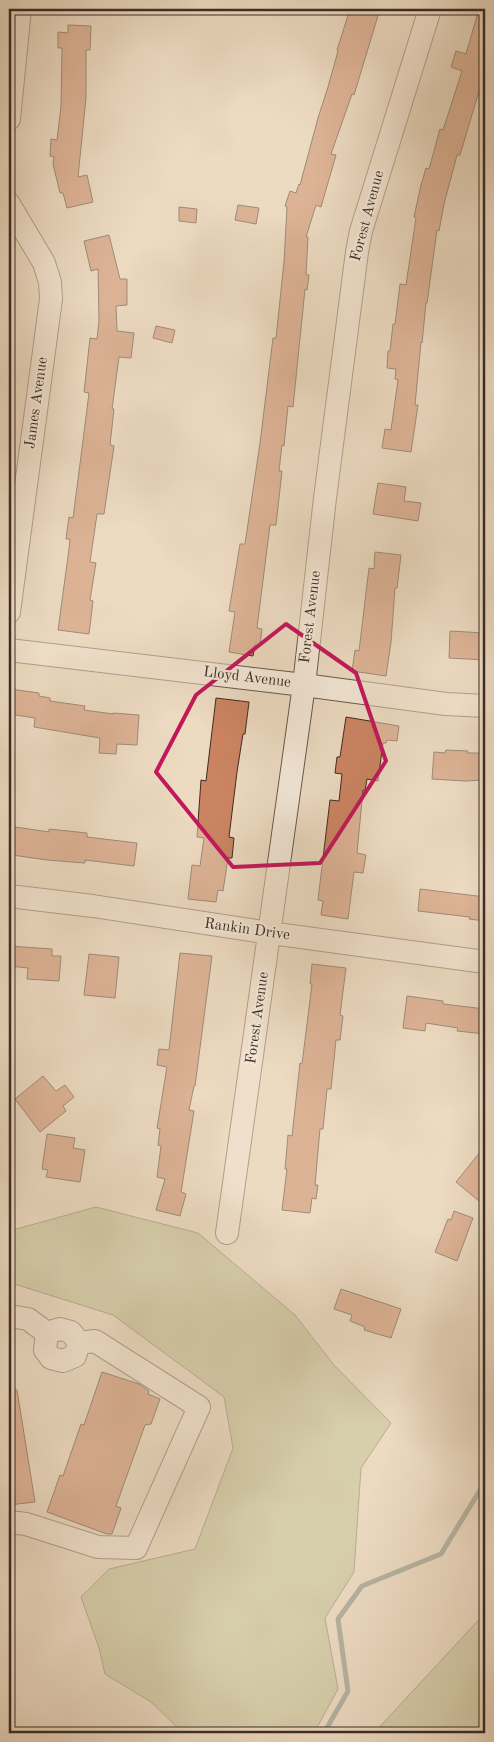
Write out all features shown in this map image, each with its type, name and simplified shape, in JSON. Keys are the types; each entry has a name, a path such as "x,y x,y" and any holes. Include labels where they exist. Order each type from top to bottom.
{"street":[{"path":"9,119 20,9"},
{"name":"Forest Avenue","path":"227,1233 304,685 325,498 357,252 430,9"},
{"name":"James Avenue","path":"9,204 44,263 50,282 51,298 9,612"},
{"name":"Lloyd Avenue","path":"9,650 446,704 485,706"},
{"name":"Rankin Drive","path":"9,896 485,962"},
{"path":"9,1316 28,1319 47,1333 45,1350 52,1358 63,1362 75,1356 80,1343 95,1341 199,1407 136,1548 98,1547 26,1524 9,1522"}],"highlighted area":[{"path":"286,624 356,673 386,761 320,863 233,867 156,772 196,695"}],"green space":[{"path":"96,1207 198,1233 295,1315 334,1365 391,1423 361,1468 354,1572 325,1618 338,1689 314,1733 183,1733 151,1702 105,1674 99,1648 81,1597 109,1569 195,1549 233,1448 224,1397 113,1315 11,1283 9,1280 9,1231"},
{"path":"485,1613 485,1733 374,1733"}],"building":[{"path":"350,9 380,9 354,95 352,94 331,154 336,155 321,207 316,205 306,237 308,237 306,275 309,275 307,290 305,289 293,407 288,406 284,446 282,445 279,471 282,471 276,525 270,525 257,628 262,629 260,645 255,645 253,656 229,652 235,612 229,611 240,544 245,544 273,338 276,338 284,262 287,207 285,206 290,191 296,193 300,185"},
{"path":"479,9 485,9 485,71 460,155 457,155 439,231 437,230 421,342 415,405 418,405 411,452 382,448 385,429 391,430 398,380 395,379 396,369 387,368 388,351 390,351 393,324 395,324 400,284 406,285 416,218 414,217 421,185 426,168 429,169 440,129 443,130 462,71 451,67 456,51 466,54"},
{"path":"68,25 91,26 90,50 86,50 86,98 78,177 87,175 93,202 67,208 63,193 60,193 53,164 54,157 50,156 51,139 57,140 61,106 62,48 58,48 58,32 68,33"},
{"path":"238,205 259,208 256,224 235,220"},
{"path":"179,207 197,209 196,223 179,221"},
{"path":"109,235 120,279 127,279 127,305 116,306 117,331 134,333 131,358 119,357 112,409 114,409 110,445 114,446 104,514 97,514 90,562 96,563 90,600 93,601 89,634 58,630 70,539 66,539 69,517 73,518 89,393 84,392 90,338 97,339 99,321 98,269 91,271 84,241"},
{"path":"156,326 175,330 172,343 153,338"},
{"path":"378,483 406,487 404,501 421,503 418,521 373,514"},
{"path":"375,552 401,555 397,588 395,588 391,642 386,676 352,671 355,650 359,651 369,568 374,569"},
{"path":"450,631 485,633 485,660 449,658"},
{"path":"10,689 39,693 39,696 50,698 50,701 85,706 84,710 139,715 137,745 117,744 116,754 99,753 100,738 34,727 35,718 9,714"},
{"path":"216,698 249,702 237,772 229,837 234,838 232,858 228,858 223,891 218,890 216,902 188,899 192,865 200,866 204,838 197,837 201,780 206,781"},
{"path":"346,717 399,726 397,741 387,740 386,743 383,743 378,781 367,779 365,791 363,790 357,853 366,855 363,873 354,872 348,919 321,915 323,901 318,900 330,800 339,801 342,774 335,773 337,757 340,757"},
{"path":"446,750 485,753 485,780 432,779 434,752 445,753"},
{"path":"9,826 49,832 49,829 87,833 87,837 137,843 134,866 85,860 85,863 47,860 12,855 12,850 9,849"},
{"path":"420,889 485,897 485,921 469,919 470,917 418,911"},
{"path":"9,946 52,949 52,956 61,956 59,981 27,979 28,968 9,966"},
{"path":"180,953 212,956 195,1086 189,1110 194,1111 181,1192 186,1194 180,1216 156,1210 165,1179 157,1177 161,1146 158,1145 160,1129 157,1128 167,1067 157,1065 159,1049 169,1050"},
{"path":"89,954 119,957 115,998 84,995"},
{"path":"312,964 346,968 340,1015 343,1016 340,1040 336,1040 331,1089 327,1089 323,1129 320,1129 315,1185 318,1185 316,1199 312,1198 310,1213 282,1210 287,1169 285,1169 288,1135 292,1136 300,1063 302,1064 312,984 310,984"},
{"path":"407,996 443,1001 443,1004 485,1009 485,1034 457,1031 458,1028 426,1023 425,1031 403,1028"},
{"path":"43,1076 56,1091 65,1085 74,1097 63,1106 66,1111 40,1132 15,1099"},
{"path":"47,1134 75,1138 73,1148 85,1150 80,1182 46,1177 48,1170 42,1169"},
{"path":"485,1146 485,1206 456,1182"},
{"path":"454,1211 473,1218 457,1261 435,1252 448,1219 451,1220"},
{"path":"341,1289 401,1309 391,1338 364,1330 365,1327 350,1321 352,1315 334,1309"},
{"path":"102,1372 139,1384 149,1391 148,1394 160,1399 151,1424 145,1425 116,1506 121,1508 112,1534 107,1534 47,1512 60,1475 63,1476 81,1424 84,1425"},
{"path":"17,1390 35,1502 9,1505 9,1391"}],"waterway":[{"path":"324,1733 348,1691 338,1619 362,1586 441,1554 485,1482"}]}
